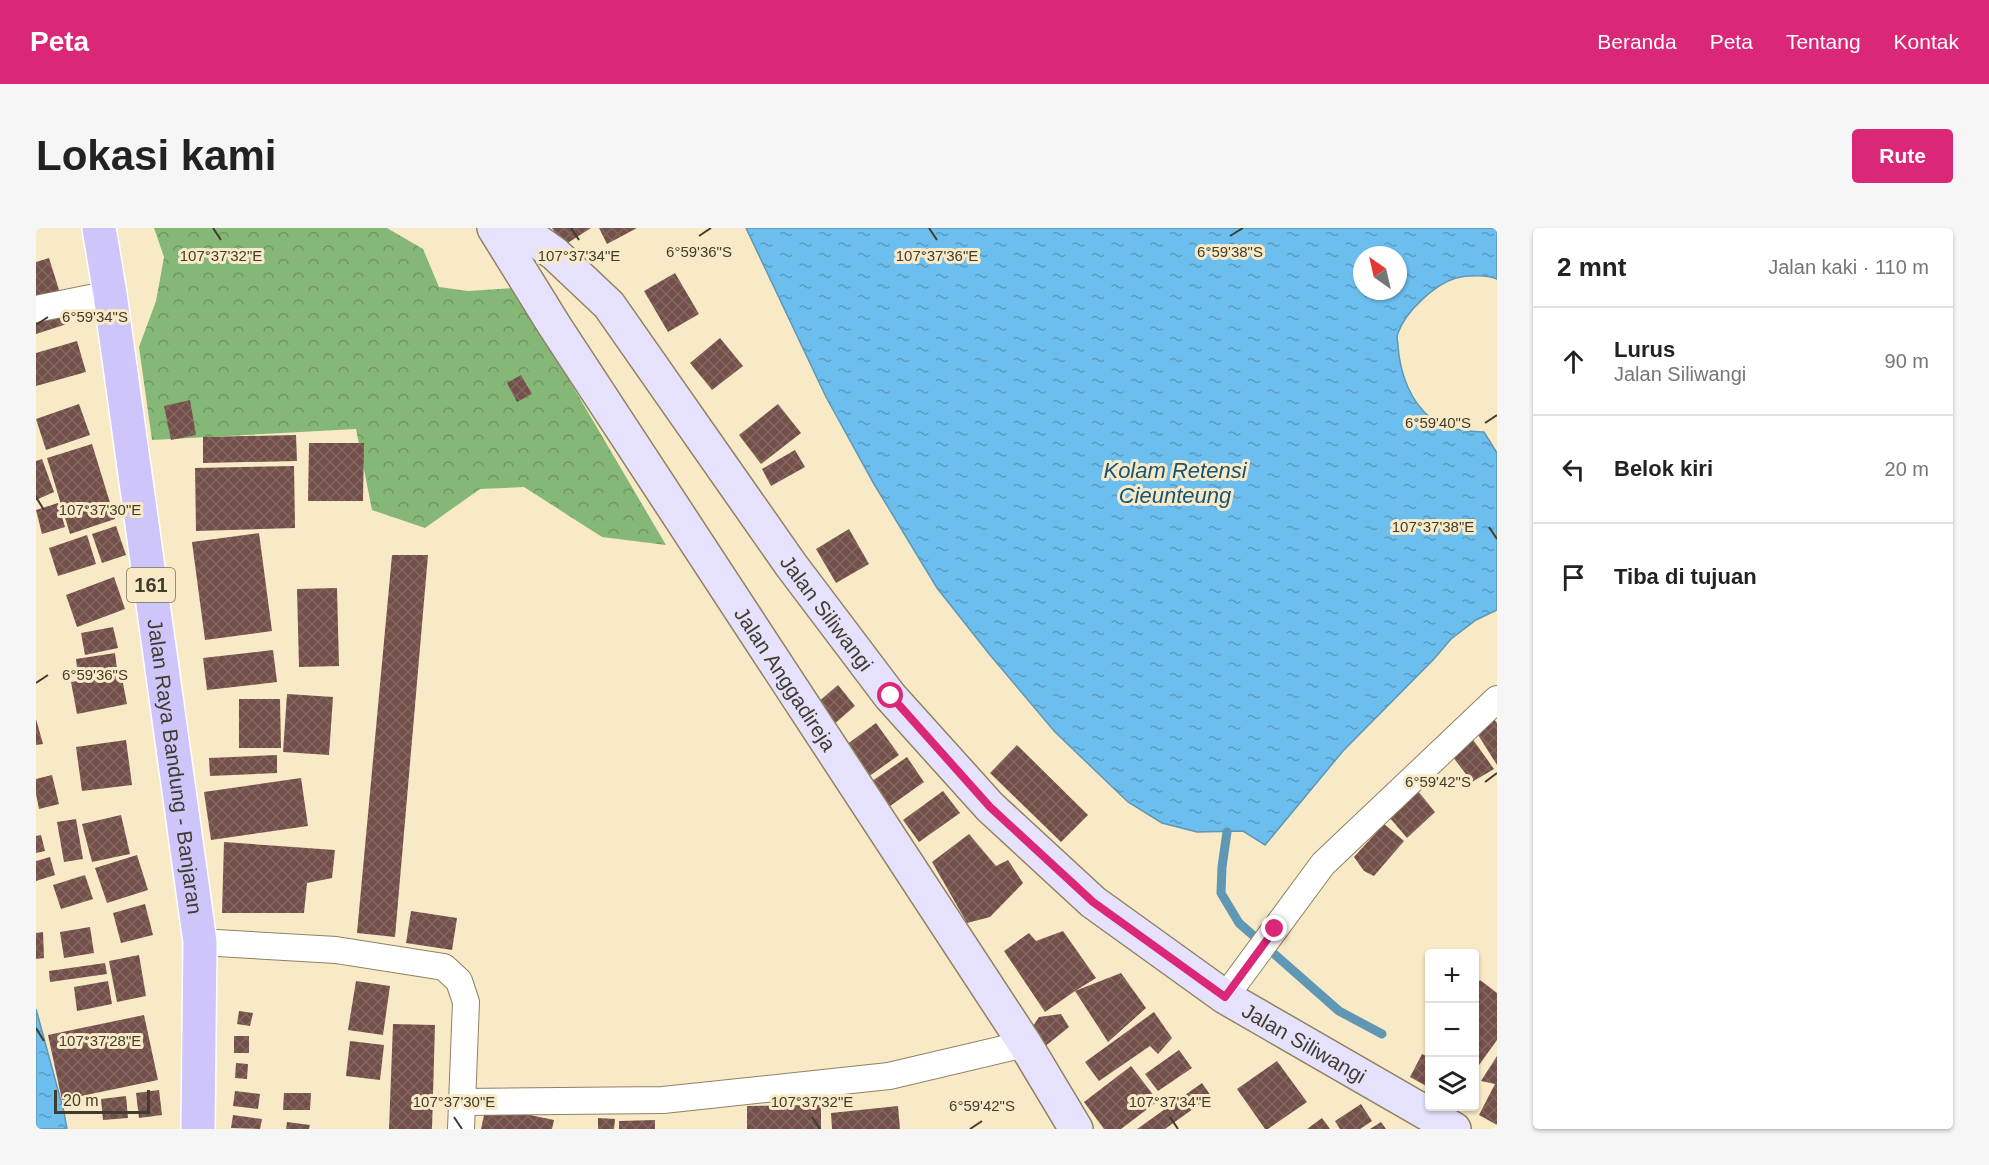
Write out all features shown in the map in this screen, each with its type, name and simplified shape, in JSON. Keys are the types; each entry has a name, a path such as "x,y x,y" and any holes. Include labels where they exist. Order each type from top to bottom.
{"main road":[{"name":"Jalan Raya Bandung - Banjaran","path":"99,228 200,942 198,1129"},
{"name":"Jalan Anggadireja","path":"494,228 554,325 1025,1044 1076,1129"},
{"name":"Jalan Siliwangi","path":"519,228 555,254 609,305 790,565 876,678 990,807 1093,902 1225,997 1454,1129"}],"street":[{"path":"36,309 110,294"},
{"path":"1225,997 1323,864 1497,699"},
{"path":"200,942 344,951 444,967 459,981 466,1002 461,1129"},
{"path":"463,1102 663,1100 889,1076 1025,1044"}],"green space":[{"path":"154,228 387,228 423,249 439,287 468,291 515,288 666,545 602,537 524,487 480,489 425,528 372,510 356,429 152,440 139,347 156,301 164,257"}],"water":[{"name":"Kolam Retensi Cieunteung","path":"746,228 1497,228 1497,279 1466,276 1439,286 1407,316 1397,338 1404,376 1412,396 1424,412 1438,423 1450,428 1484,432 1497,453 1497,610 1476,620 1451,639 1343,751 1265,845 1243,831 1197,832 1162,823 1128,802 1055,732 990,655 937,588 874,484 826,397"},
{"path":"36,1009 64,1112 67,1129 36,1129"}],"building":[{"path":"552,228 591,228 563,246"},
{"path":"599,228 637,228 607,244"},
{"path":"49,258 60,293 36,301 36,262"},
{"path":"675,273 699,314 668,332 644,291"},
{"path":"65,308 70,323 36,334 36,314"},
{"path":"720,338 743,366 712,390 690,363"},
{"path":"77,341 86,372 36,386 36,353"},
{"path":"521,375 532,394 517,402 507,383"},
{"path":"190,400 196,435 171,440 164,406"},
{"path":"79,404 90,435 46,450 36,419"},
{"path":"778,404 801,433 761,464 739,435"},
{"path":"296,435 297,461 203,463 203,437"},
{"path":"309,443 364,443 363,501 308,501"},
{"path":"92,444 115,519 70,534 47,458"},
{"path":"795,450 805,467 771,486 762,469"},
{"path":"42,459 54,492 36,500 36,461"},
{"path":"294,466 295,528 196,531 195,468"},
{"path":"58,503 65,527 42,534 36,510"},
{"path":"116,526 126,555 102,563 92,534"},
{"path":"849,529 869,564 836,583 816,549"},
{"path":"259,533 272,631 205,640 192,542"},
{"path":"87,535 96,564 58,576 49,548"},
{"path":"392,555 428,555 395,937 357,933"},
{"path":"114,577 125,609 77,627 66,595"},
{"path":"337,588 339,666 299,667 297,589"},
{"path":"113,627 118,648 85,655 81,633"},
{"path":"273,650 277,682 207,690 203,658"},
{"path":"115,653 117,669 78,675 76,659"},
{"path":"121,673 127,704 77,714 71,682"},
{"path":"838,685 855,706 833,725 816,704"},
{"path":"287,694 333,697 329,755 283,752"},
{"path":"239,699 280,699 281,748 239,748"},
{"path":"1490,714 1497,723 1497,765 1475,730"},
{"path":"36,719 43,744 36,745"},
{"path":"876,723 899,755 868,777 846,745"},
{"path":"1471,737 1494,769 1472,782 1449,752"},
{"path":"126,740 132,785 82,791 76,747"},
{"path":"1017,745 1088,815 1061,842 990,773"},
{"path":"277,755 277,773 210,776 209,758"},
{"path":"907,757 924,782 883,811 865,786"},
{"path":"52,775 59,804 39,809 36,779"},
{"path":"301,778 308,826 211,840 204,792"},
{"path":"1417,790 1435,812 1407,838 1390,818"},
{"path":"943,791 960,813 919,842 903,820"},
{"path":"121,815 130,854 92,862 82,824"},
{"path":"76,819 83,859 64,862 57,822"},
{"path":"1384,824 1404,841 1374,876 1364,871 1354,857"},
{"path":"969,834 996,866 1008,860 1023,883 990,917 967,923 932,862"},
{"path":"41,835 45,851 36,853 36,836"},
{"path":"224,842 335,850 332,878 307,883 304,913 222,913"},
{"path":"137,855 148,890 107,903 95,868"},
{"path":"50,857 55,875 36,881 36,861"},
{"path":"85,875 93,899 61,909 53,885"},
{"path":"145,904 153,935 121,943 113,913"},
{"path":"411,911 457,918 452,950 406,943"},
{"path":"90,927 94,953 64,958 60,932"},
{"path":"1063,931 1096,978 1045,1012 1004,951 1029,933 1036,941"},
{"path":"43,932 44,958 36,959 36,933"},
{"path":"139,955 146,996 117,1002 109,961"},
{"path":"105,963 107,974 50,982 49,971"},
{"path":"1121,973 1146,1008 1108,1042 1075,991"},
{"path":"108,981 112,1004 77,1011 74,987"},
{"path":"356,981 390,986 383,1035 348,1030"},
{"path":"1479,981 1497,993 1497,1040 1479,1065 1479,1003"},
{"path":"239,1011 253,1013 250,1026 237,1024"},
{"path":"1154,1012 1172,1038 1158,1054 1150,1046 1099,1081 1085,1062"},
{"path":"1061,1014 1069,1027 1043,1048 1029,1032 1039,1017"},
{"path":"144,1015 158,1080 62,1100 48,1035"},
{"path":"393,1024 435,1025 432,1129 389,1129"},
{"path":"234,1036 249,1036 249,1053 234,1053"},
{"path":"350,1041 384,1045 380,1080 346,1076"},
{"path":"1179,1050 1192,1068 1158,1091 1145,1074"},
{"path":"1422,1054 1425,1056 1425,1085 1410,1077"},
{"path":"1497,1056 1497,1125 1479,1115 1495,1084 1481,1081"},
{"path":"1277,1061 1307,1102 1265,1129 1237,1089"},
{"path":"236,1063 248,1064 247,1079 235,1078"},
{"path":"1131,1066 1158,1101 1121,1129 1104,1129 1084,1102"},
{"path":"1202,1083 1211,1096 1165,1129 1137,1129"},
{"path":"159,1090 162,1115 139,1118 136,1093"},
{"path":"235,1091 260,1094 258,1109 233,1106"},
{"path":"284,1093 311,1093 310,1110 283,1110"},
{"path":"126,1096 128,1118 103,1120 101,1099"},
{"path":"1361,1104 1372,1121 1360,1129 1340,1129 1335,1121"},
{"path":"821,1105 821,1129 747,1129 747,1106"},
{"path":"486,1106 554,1120 552,1129 481,1129"},
{"path":"898,1106 900,1129 832,1129 831,1113"},
{"path":"233,1115 262,1119 260,1129 231,1128"},
{"path":"598,1118 615,1119 614,1129 598,1129"},
{"path":"1322,1118 1330,1129 1307,1129"},
{"path":"655,1120 655,1129 619,1129 619,1121"},
{"path":"287,1122 310,1125 309,1129 286,1129"},
{"path":"1381,1122 1386,1129 1370,1129"}],"waterway":[{"path":"1227,832 1221,893 1239,923 1339,1011 1382,1034"}],"route":[{"path":"891,696 990,807 1093,902 1225,997 1275,929"}]}
